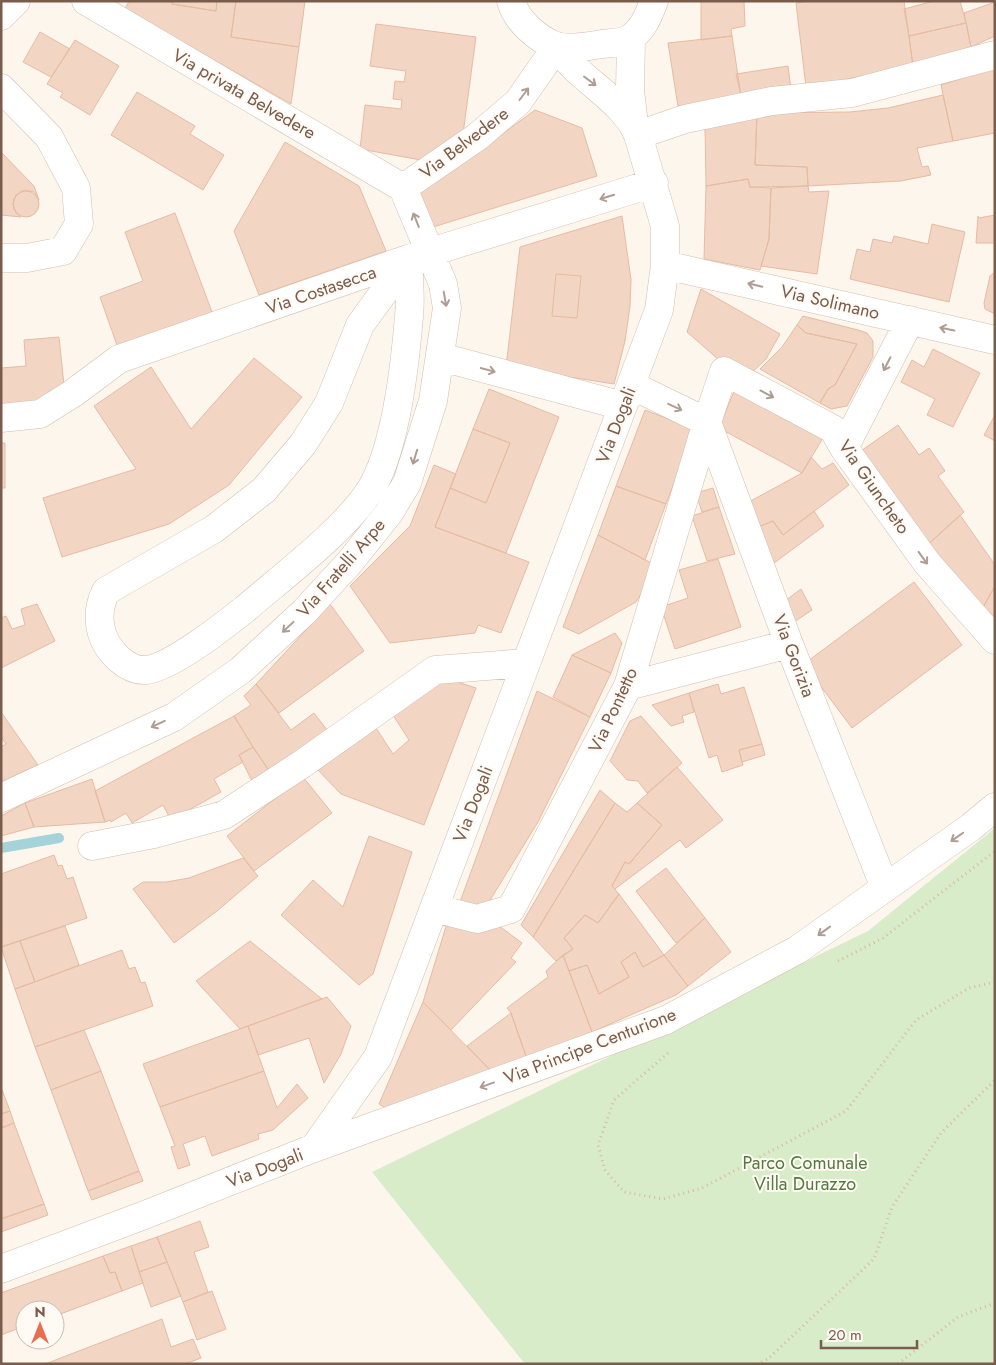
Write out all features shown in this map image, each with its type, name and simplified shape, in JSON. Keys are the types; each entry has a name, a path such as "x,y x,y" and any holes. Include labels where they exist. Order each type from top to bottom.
{"street":[{"path":"1,16 16,1"},
{"name":"Via privata Belvedere","path":"86,1 402,188"},
{"path":"511,1 515,14 537,34 557,46 591,45 631,38 648,17 654,1"},
{"name":"Via Dogali","path":"1,1269 314,1148 378,1057 659,310 665,265 665,226 654,183 636,130 630,90 631,38"},
{"name":"Via Belvedere","path":"402,188 476,137 518,102 557,46"},
{"name":"Via Dogali","path":"557,46 577,72 609,97 636,130"},
{"path":"636,130 772,101 852,93 995,55"},
{"path":"1,88 49,137 76,188 79,224 62,251 27,258 1,258"},
{"name":"Via Costasecca","path":"1,418 40,414 72,394 119,359 419,256 654,183"},
{"name":"Via Fratelli Arpe","path":"1,798 174,717 242,670 304,612 349,563 389,513 408,483 433,401 447,308 443,284 419,256 402,188"},
{"path":"419,256 396,409 384,460 370,489 341,525 235,617 182,654 156,669 134,669 126,664 113,653 102,637 99,618 101,602 106,591 214,529 264,490 302,444 329,403 360,325 419,256"},
{"name":"Via Solimano","path":"665,265 995,340"},
{"path":"844,448 910,320"},
{"path":"441,357 627,396 707,422"},
{"name":"Via Giuncheto","path":"724,371 833,429 844,448 927,564 995,640"},
{"name":"Via Pontetto","path":"434,908 476,919 510,909 628,686 724,371"},
{"name":"Via Gorizia","path":"707,422 789,644 885,888"},
{"path":"628,686 789,644"},
{"path":"92,846 154,834 224,815 302,764 435,670 526,663"},
{"name":"Via Principe Centurione","path":"314,1148 666,1020 797,950 972,827 995,806"}],"path":[{"path":"672,1050 614,1100 598,1144 605,1170 624,1192 663,1199 702,1188 846,1111 916,1020 969,988 995,982"},
{"path":"756,1364 768,1359 874,1259 892,1207 941,1133 995,1080"},
{"path":"898,1364 958,1317 995,1303"}],"green space":[{"name":"Parco Comunale Villa Durazzo","path":"995,828 995,1364 525,1364 372,1172 868,931"}],"building":[{"path":"129,1 172,1 172,4 216,11 217,1 236,1 231,37 299,47 291,104 125,9"},
{"path":"172,1 217,1 216,11 172,4"},
{"path":"236,1 305,1 299,47 231,37"},
{"path":"701,1 744,1 745,26 731,29 732,36 701,40"},
{"path":"811,1 904,1 913,66 806,87 796,3"},
{"path":"934,1 960,1 966,23 909,36 904,9"},
{"path":"995,2 995,36 971,47 964,13"},
{"path":"966,23 971,47 913,66 909,36"},
{"path":"376,24 476,37 462,141 432,162 360,149 365,105 401,109 402,100 393,99 395,81 404,82 406,71 370,66"},
{"path":"40,32 70,49 51,77 23,62"},
{"path":"732,36 741,96 678,106 668,43"},
{"path":"75,40 119,66 90,115 60,97 63,93 47,84"},
{"path":"788,66 791,89 741,96 736,74"},
{"path":"995,68 995,133 953,141 941,85"},
{"path":"137,92 195,126 190,134 224,155 203,190 111,135"},
{"path":"943,95 953,141 917,148 922,167 928,166 931,175 901,181 808,186 807,167 755,165 757,113 850,112 888,108"},
{"path":"535,110 582,128 597,176 430,228 417,188 486,146"},
{"path":"757,113 755,165 807,167 808,186 750,187 748,179 706,186 705,125"},
{"path":"285,142 359,186 386,251 259,295 234,231"},
{"path":"1,152 34,186 39,200 34,192 24,190 16,195 13,204 16,213 21,217 1,215"},
{"path":"748,179 750,187 771,188 769,239 760,270 704,259 706,186"},
{"path":"808,186 809,192 829,191 817,274 761,266 769,239 771,188"},
{"path":"26,191 35,195 39,204 35,213 26,217 17,213 13,204 17,195"},
{"path":"175,213 212,312 118,348 100,297 143,281 125,232"},
{"path":"995,215 995,243 976,243 978,216 979,218"},
{"path":"622,216 631,280 630,306 625,341 614,384 506,367 520,247"},
{"path":"932,224 965,232 949,302 850,279 857,249 870,252 873,239 892,243 894,236 928,244"},
{"path":"995,272 995,314 985,309 984,303 990,276"},
{"path":"556,274 581,276 577,318 552,316"},
{"path":"701,289 780,334 766,359 743,381 687,332"},
{"path":"803,316 867,333 873,341 873,357 847,406 831,409 820,403 828,389 835,385 857,344 806,333 797,325"},
{"path":"797,325 806,333 857,344 835,385 828,389 820,403 760,369 782,347"},
{"path":"59,337 65,395 1,409 1,368 26,366 24,340"},
{"path":"933,349 980,373 953,427 927,415 935,399 901,382 912,360 924,367"},
{"path":"254,358 302,397 229,485 169,524 62,557 43,498 136,469 94,406 151,367 191,429"},
{"path":"737,384 823,438 802,473 719,428"},
{"path":"489,389 559,417 506,553 435,527 450,488 486,503 510,443 473,429"},
{"path":"645,410 694,429 666,504 616,486"},
{"path":"995,415 995,441 984,435"},
{"path":"898,425 919,455 929,448 945,471 938,476 964,512 924,548 858,453"},
{"path":"473,429 510,443 486,503 450,488"},
{"path":"1,443 5,443 5,488 1,488"},
{"path":"811,457 822,469 833,463 849,485 783,535 773,521 756,528 747,503 802,473"},
{"path":"434,465 456,474 435,527 529,562 501,633 478,625 475,633 390,643 350,586 410,526"},
{"path":"616,486 666,504 645,560 598,535"},
{"path":"713,488 719,507 702,512 696,493"},
{"path":"719,507 735,554 707,561 692,516"},
{"path":"814,511 824,526 770,566 756,528 773,521 783,535"},
{"path":"960,515 995,565 995,586 981,611 924,548"},
{"path":"598,535 655,565 648,583 636,602 579,634 563,627"},
{"path":"718,559 741,627 675,649 661,607 688,598 679,570"},
{"path":"914,582 962,645 852,728 804,664"},
{"path":"995,586 995,617 994,619 981,611"},
{"path":"801,589 812,610 788,626 781,604"},
{"path":"37,604 55,641 1,668 1,618 6,616 12,629 25,625 21,609"},
{"path":"330,604 364,651 279,713 256,684"},
{"path":"615,633 622,643 611,673 572,655"},
{"path":"572,655 611,673 590,717 553,697"},
{"path":"445,678 476,688 424,825 341,794 318,770 376,728 393,754 409,740 393,715"},
{"path":"256,684 291,730 314,713 330,734 272,775 234,716 251,705 244,696"},
{"path":"718,684 721,694 744,687 762,744 739,750 743,765 722,772 717,755 709,758 689,693"},
{"path":"537,691 590,717 538,822 484,910 460,902"},
{"path":"689,693 694,712 682,716 684,722 671,726 652,705"},
{"path":"1,712 38,765 1,782 1,747 6,744 1,737"},
{"path":"234,716 253,747 239,755 243,762 214,779 221,792 171,820 163,805 132,823 126,813 111,822 110,820 105,822 95,791"},
{"path":"641,716 682,763 647,793 638,781 627,780 610,761 630,721"},
{"path":"762,744 765,755 742,762 739,750"},
{"path":"253,747 272,775 254,785 239,755"},
{"path":"677,767 723,820 686,848 680,840 615,889 612,886 625,862 629,864 662,825 637,803"},
{"path":"303,777 332,813 254,871 227,836"},
{"path":"92,779 105,822 34,827 25,803"},
{"path":"600,790 615,803 533,937 521,925"},
{"path":"25,803 34,827 1,836 1,816"},
{"path":"615,803 627,812 637,803 662,825 629,864 625,862 612,886 619,894 598,923 585,915 564,938 573,949 556,961 533,937"},
{"path":"369,836 412,852 373,974 359,985 281,915 313,880 343,907"},
{"path":"54,855 58,866 62,865 67,879 73,877 87,918 1,947 1,874"},
{"path":"243,858 258,876 217,911 174,943 133,889 143,882 166,882 189,878"},
{"path":"666,868 705,918 676,943 636,891"},
{"path":"619,894 664,955 643,967 635,952 621,962 629,977 599,994 587,965 569,971 563,955 573,949 564,938 585,915 598,923"},
{"path":"705,918 731,952 688,986 664,955"},
{"path":"448,920 491,920 522,943 511,958 516,962 451,1030 423,1002"},
{"path":"65,926 79,965 35,982 20,941"},
{"path":"20,941 35,982 15,989 1,947"},
{"path":"250,941 322,999 240,1029 196,981"},
{"path":"122,950 129,969 135,967 141,983 145,982 153,1006 35,1047 15,989"},
{"path":"635,952 643,967 664,955 688,986 676,995 592,1032 569,971 587,965 599,994 629,977 621,962"},
{"path":"563,955 592,1032 527,1059 511,1013 507,1008 548,977 546,971"},
{"path":"327,997 351,1026 341,1054 324,1083 309,1038 258,1055 248,1026"},
{"path":"423,1002 493,1073 392,1112 379,1104"},
{"path":"511,1013 527,1059 493,1073 467,1046"},
{"path":"248,1026 264,1071 160,1107 143,1064"},
{"path":"84,1030 101,1071 51,1090 35,1047"},
{"path":"101,1071 139,1171 88,1191 51,1090"},
{"path":"264,1071 277,1108 297,1084 308,1098 273,1130 258,1134 259,1139 212,1156 205,1136 183,1144 190,1165 178,1169 171,1147 175,1146 160,1107"},
{"path":"1,1087 10,1111 1,1114"},
{"path":"10,1111 14,1123 1,1128 1,1114"},
{"path":"14,1123 44,1204 1,1219 1,1128"},
{"path":"139,1171 143,1181 92,1200 88,1191"},
{"path":"44,1204 48,1215 1,1232 1,1219"},
{"path":"200,1221 209,1247 194,1252 208,1292 183,1302 157,1237"},
{"path":"157,1237 167,1262 139,1272 131,1246"},
{"path":"131,1246 143,1283 122,1291 115,1272 110,1273 103,1256"},
{"path":"103,1256 110,1273 115,1272 122,1291 65,1312 65,1300 15,1300 15,1330 1,1335 1,1293"},
{"path":"167,1262 181,1296 151,1307 139,1272"},
{"path":"212,1291 226,1329 197,1340 183,1302"},
{"path":"162,1319 171,1347 193,1339 201,1358 185,1364 45,1364"}],"waterway":[{"path":"1,848 59,838"}]}
